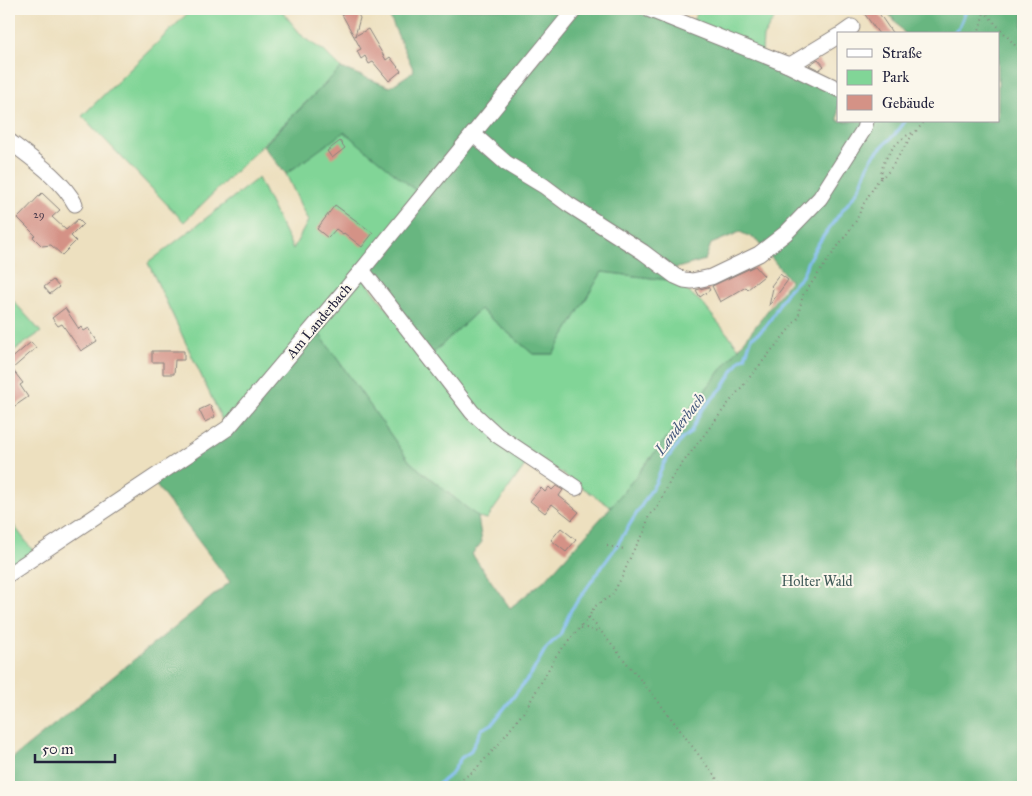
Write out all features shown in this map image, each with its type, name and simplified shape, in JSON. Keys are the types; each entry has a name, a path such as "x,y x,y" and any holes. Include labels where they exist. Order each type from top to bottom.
{"street":[{"name":"Am Landerbach","path":"9,574 228,428 362,270 575,9"},
{"path":"648,9 786,64 837,89"},
{"path":"786,64 792,64 837,37"},
{"path":"473,134 506,163 643,252 674,276 692,281 711,277 760,254 786,233 820,198 864,130 866,122"},
{"path":"9,142 64,188 75,204"},
{"path":"362,270 472,412 496,435 576,488"}],"path":[{"path":"979,32 985,10"},
{"path":"985,10 1023,54"},
{"path":"450,787 474,771 498,744 526,709 556,656 580,629 594,607 612,595 633,551 644,533 650,515 657,508 672,477 727,405 799,317 803,295 856,220 864,203 881,178 900,156 915,132 924,122"},
{"path":"881,178 881,171 886,159 897,144 905,135 915,132"},
{"path":"607,546 624,549"},
{"path":"589,617 658,701 723,787"},
{"path":"580,629 586,628 603,634"}],"green space":[{"path":"192,9 280,9 304,38 324,51 341,68 184,222 82,116"},
{"path":"386,9 568,9 420,194 344,132 286,174 263,146 341,68 390,87 414,71"},
{"name":"Holter Wald","path":"580,9 638,9 682,28 837,87 837,122 1000,122 1000,32 903,32 885,9 1023,9 1023,787 9,787 9,761 230,582 155,484 231,431 316,329 410,462 478,517 482,542 472,554 510,608 547,578 611,507 739,348 790,281 757,240 740,232 711,244 705,260 674,269 676,281 602,272 553,354 533,354 480,309 432,354 366,272"},
{"path":"700,9 780,9 763,37 762,52 690,25"},
{"path":"344,131 420,194 225,426 148,263 258,178 293,249 308,221 286,174"},
{"path":"602,272 676,281 702,303 739,348 611,507 500,431 476,410 432,354 480,309 533,354 553,354"},
{"path":"362,276 470,416 528,461 487,519 478,517 410,462 316,329"},
{"path":"9,296 41,332 9,354"},
{"path":"9,519 34,552 9,569"}],"building":[{"path":"339,9 355,9 360,18 355,36 368,29 386,60 390,57 401,71 389,81 373,62 369,64 365,56 361,59 357,51 361,49"},
{"path":"861,9 876,9 892,32 878,32"},
{"path":"818,59 824,66 819,70 809,65"},
{"path":"340,141 345,148 332,158 327,151"},
{"path":"42,193 60,210 52,217 66,230 78,219 83,224 71,236 76,241 62,255 51,245 42,246 33,237 35,235 18,218"},
{"path":"335,205 373,233 362,247 336,229 328,238 317,229"},
{"path":"755,266 764,276 748,289 746,287 720,302 712,286"},
{"path":"780,274 788,280 769,306 773,288 771,286"},
{"path":"53,280 59,287 50,294 44,287"},
{"path":"708,287 710,290 700,297 696,290"},
{"path":"65,308 79,329 81,327 84,331 89,328 97,341 81,351 62,324 58,326 52,318"},
{"path":"31,342 36,348 12,369 23,383 20,385 28,397 9,410 9,361"},
{"path":"152,351 184,351 184,360 175,360 174,374 163,374 163,362 152,362"},
{"path":"210,405 215,417 205,422 199,410"},
{"path":"556,486 563,490 559,496 579,512 572,520 552,504 545,513 530,501 541,488 545,492 549,487 552,490"},
{"path":"561,528 576,540 566,552 551,540"}],"waterway":[{"name":"Landerbach","path":"954,32 958,29 967,9"},
{"name":"Landerbach","path":"435,787 451,774 461,758 470,752 482,729 492,724 532,673 546,648 560,635 571,610 614,550 656,482 664,463 682,439 690,433 701,411 723,387 740,360 745,357 752,337 768,324 786,293 802,276 808,261 831,225 859,189 872,158 904,122"}]}
